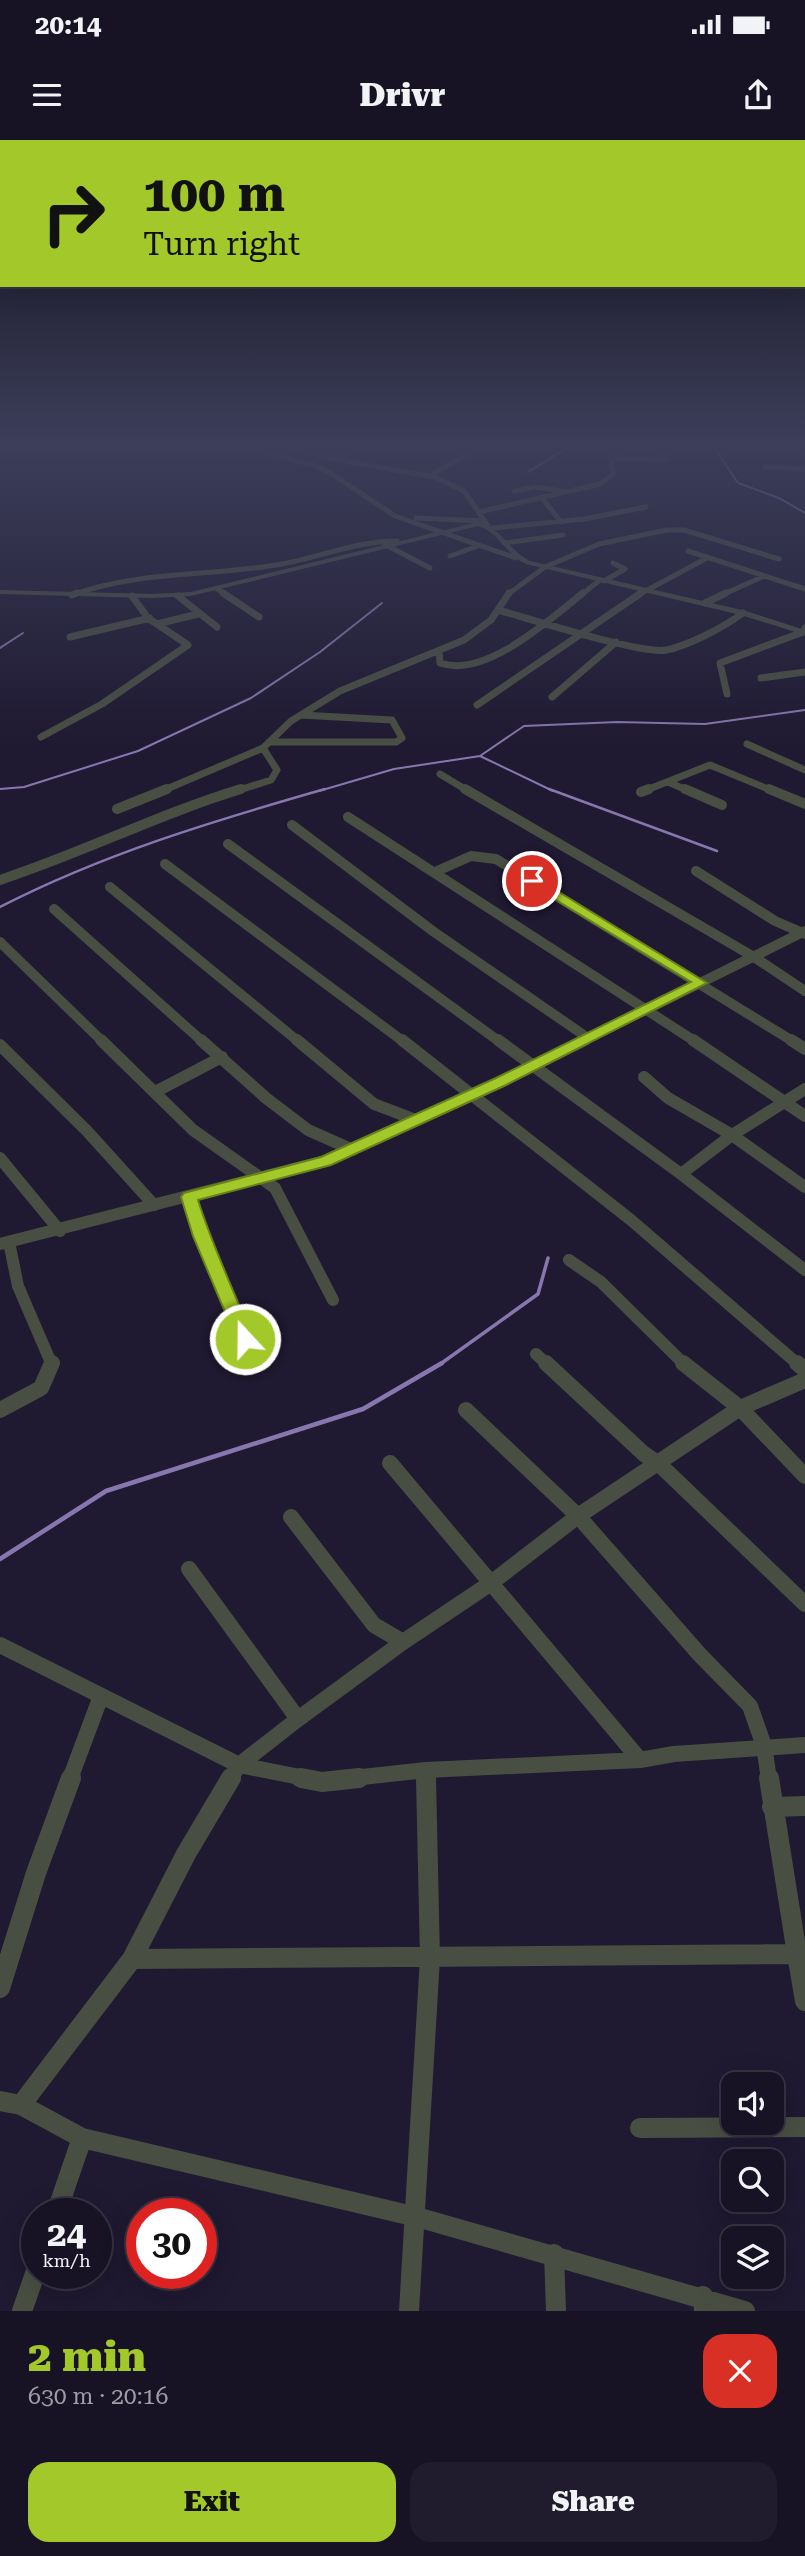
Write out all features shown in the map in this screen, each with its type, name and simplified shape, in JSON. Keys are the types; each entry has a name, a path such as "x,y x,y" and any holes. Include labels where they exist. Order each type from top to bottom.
{"street":[{"path":"72,595 115,582 273,565 372,543"},
{"path":"0,592 178,596 217,589 387,543"},
{"path":"471,543 545,567 705,603 804,631"},
{"path":"504,543 516,558"},
{"path":"117,809 229,764 266,745 301,715 340,691 464,640 491,620 504,597 545,567 602,543"},
{"path":"730,543 779,559"},
{"path":"384,544 430,568"},
{"path":"450,556 478,546"},
{"path":"688,551 805,589"},
{"path":"477,705 510,686 583,631 644,590 708,558"},
{"path":"439,651 440,663 446,668 472,666 497,654 602,580 625,569 613,563"},
{"path":"705,603 764,576"},
{"path":"217,589 259,617"},
{"path":"41,737 102,705 186,649 186,643 150,618 138,607 132,596"},
{"path":"178,596 217,627"},
{"path":"498,610 547,621 616,642 664,651 728,624 743,613"},
{"path":"158,624 198,614"},
{"path":"70,637 150,618"},
{"path":"727,694 720,663 804,631"},
{"path":"552,696 616,642"},
{"path":"761,678 805,672"},
{"path":"266,745 396,742 402,738 392,720 301,715"},
{"path":"747,744 805,770"},
{"path":"0,880 45,865 179,808 271,780 277,770 266,745"},
{"path":"641,792 691,771 716,766 805,804"},
{"path":"440,774 626,886 754,957 805,990"},
{"path":"668,782 722,805"},
{"path":"348,817 647,1009 805,1116"},
{"path":"292,825 349,872 588,1038"},
{"path":"228,844 681,1174 805,1270"},
{"path":"435,872 471,856 496,859 805,1049"},
{"path":"165,864 404,1042 631,1220 805,1370"},
{"path":"696,871 775,921 804,933"},
{"path":"110,887 374,1104 415,1120"},
{"path":"54,909 308,1130 354,1150"},
{"path":"0,1410 24,1401 44,1387 51,1377 52,1363 18,1286 4,1243 302,1169 354,1150 804,933"},
{"path":"0,942 214,1148 264,1178 275,1188 333,1300"},
{"path":"0,1045 87,1131 154,1205"},
{"path":"155,1092 222,1057"},
{"path":"644,1077 668,1098 732,1136 805,1187"},
{"path":"681,1174 732,1136 805,1089"},
{"path":"0,1158 60,1231"},
{"path":"189,1197 201,1236 220,1275 245,1339"},
{"path":"569,1260 601,1282 638,1316 672,1356 740,1408 805,1476"},
{"path":"536,1354 614,1428 659,1464 805,1604"},
{"path":"745,2311 704,2304 554,2253 417,2217 82,2138 10,2103 132,1959 186,1854 239,1765 298,1718 491,1583 578,1516 740,1408 805,1380"},
{"path":"466,1410 578,1516 701,1656 750,1706 764,1746 772,1807 801,1954 805,2001"},
{"path":"390,1463 640,1760"},
{"path":"291,1517 374,1625 403,1642"},
{"path":"189,1569 298,1718"},
{"path":"0,1644 239,1765 322,1782 426,1770 640,1760 674,1754 805,1745"},
{"path":"0,1988 36,1873 101,1696"},
{"path":"409,2311 417,2217 430,1958 426,1770"},
{"path":"772,1807 805,1806"},
{"path":"132,1959 801,1954"},
{"path":"640,2129 805,2126"},
{"path":"61,2198 82,2138"},
{"path":"554,2253 556,2311"},
{"path":"22,2311 30,2289"}],"waterway":[{"path":"0,789 24,787 138,751 251,698 320,652 382,603"},
{"path":"0,648 23,633"},
{"path":"480,756 524,726 617,722 705,724 805,710"},
{"path":"319,791 394,769 480,756"},
{"path":"480,756 553,791"},
{"path":"0,907 78,871 159,840 325,789"},
{"path":"549,789 717,851"},
{"path":"441,1364 538,1294 548,1258"},
{"path":"0,1559 106,1491 363,1409 441,1364"}],"route":[{"path":"245,1339 220,1275 201,1236 189,1197 290,1173 354,1150 501,1082 701,983 532,881"}]}
